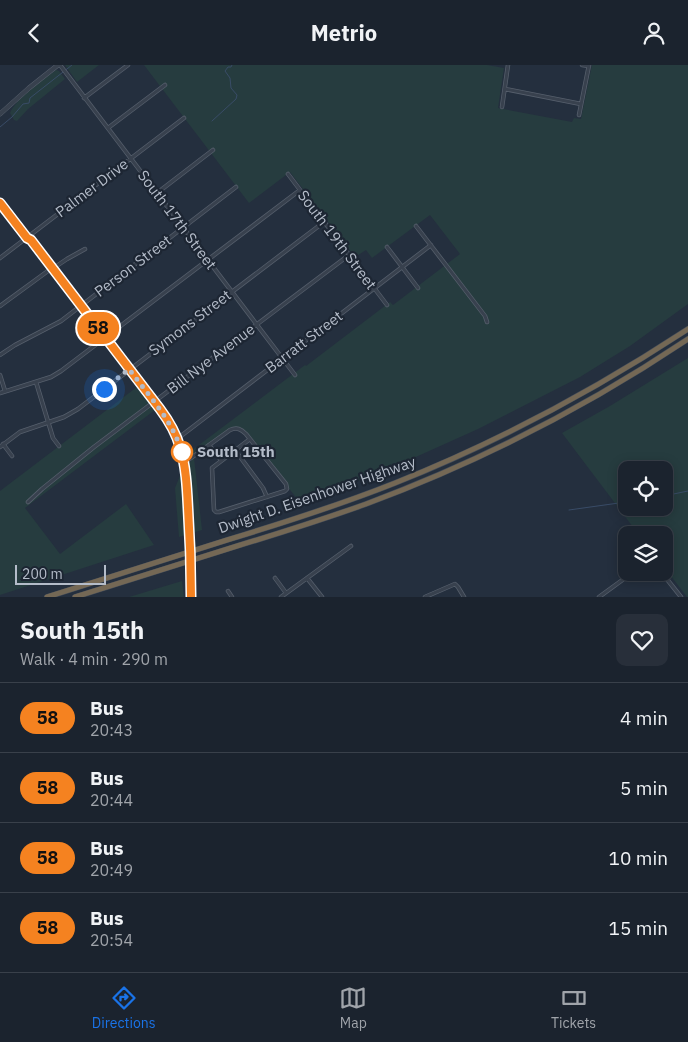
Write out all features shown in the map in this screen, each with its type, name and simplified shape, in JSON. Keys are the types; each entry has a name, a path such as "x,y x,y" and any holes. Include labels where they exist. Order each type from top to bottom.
{"highway":[{"name":"Dwight D. Eisenhower Highway","path":"47,597 327,509 394,484 504,435 557,408 688,329"},
{"name":"Dwight D. Eisenhower Highway","path":"75,597 323,519 368,503 458,466 566,413 688,339"}],"main road":[{"path":"0,203 2,209 27,238 31,240 167,419 177,439 184,463 190,542 191,597"}],"street":[{"name":"South 17th Street","path":"59,65 295,375"},
{"path":"0,114 29,87 59,65"},
{"path":"84,98 128,65"},
{"path":"502,107 508,65"},
{"path":"579,115 589,66 582,65"},
{"path":"108,128 165,85"},
{"path":"505,89 581,104"},
{"name":"Palmer Drive","path":"0,258 184,118"},
{"path":"157,193 213,151"},
{"name":"South 19th Street","path":"288,174 387,305"},
{"name":"Person Street","path":"0,355 54,325 236,187"},
{"path":"0,393 51,377 61,371 300,190"},
{"name":"Symons Street","path":"2,446 20,432 64,417 78,409 324,222"},
{"path":"416,226 485,316 487,322"},
{"name":"Barratt Street","path":"177,439 431,245"},
{"path":"387,247 418,287"},
{"path":"0,306 52,268 85,249"},
{"name":"Bill Nye Avenue","path":"28,502 94,447 348,255"},
{"path":"0,375 5,391"},
{"path":"36,382 53,438 59,446"},
{"path":"184,463 230,430 236,428 242,430 250,439 288,489 282,493 219,512 213,509 212,471 214,467 250,439"},
{"path":"209,445 221,461"},
{"path":"2,446 12,456"},
{"path":"235,450 263,488 267,497"},
{"path":"281,597 351,546"},
{"path":"275,578 286,593"},
{"path":"307,578 322,597"},
{"path":"599,597 621,581"},
{"path":"668,581 681,597"},
{"path":"425,597 455,584 464,597"},
{"path":"228,591 232,597"}],"green space":[{"path":"65,65 99,65 77,82"},
{"path":"144,65 487,65 504,68 498,108 572,122 574,118 581,119 592,65 688,65 688,304 630,346 580,377 478,429 378,474 299,501 242,430 233,429 194,458 202,530 179,537 175,488 182,471 192,460 187,454 390,302 393,305 460,254 430,215 372,258 366,250 355,257 290,172 249,203"},
{"path":"56,70 65,79 28,109 17,121 14,120 10,113 18,102"},
{"path":"688,358 688,597 673,579 673,526 632,526 625,516 673,516 673,461 618,461 618,507 562,433"},
{"path":"137,387 155,410 25,508 60,554 126,504 154,545 0,595 0,491"},
{"path":"182,581 184,597 129,597"}],"waterway":[{"path":"0,127 23,104 29,103 30,98 72,65"},
{"path":"212,121 236,99 237,95 231,88 230,78 225,71 232,65"},
{"path":"673,494 688,491"},
{"path":"569,510 618,503"}],"bus line":[{"name":"58","path":"0,203 27,238 31,240 160,409 174,431 184,463 190,542 191,597"}],"place":[{"name":"South 15th","path":"182,452"}],"route":[{"path":"104,389 129,369 167,419 182,452"}]}
